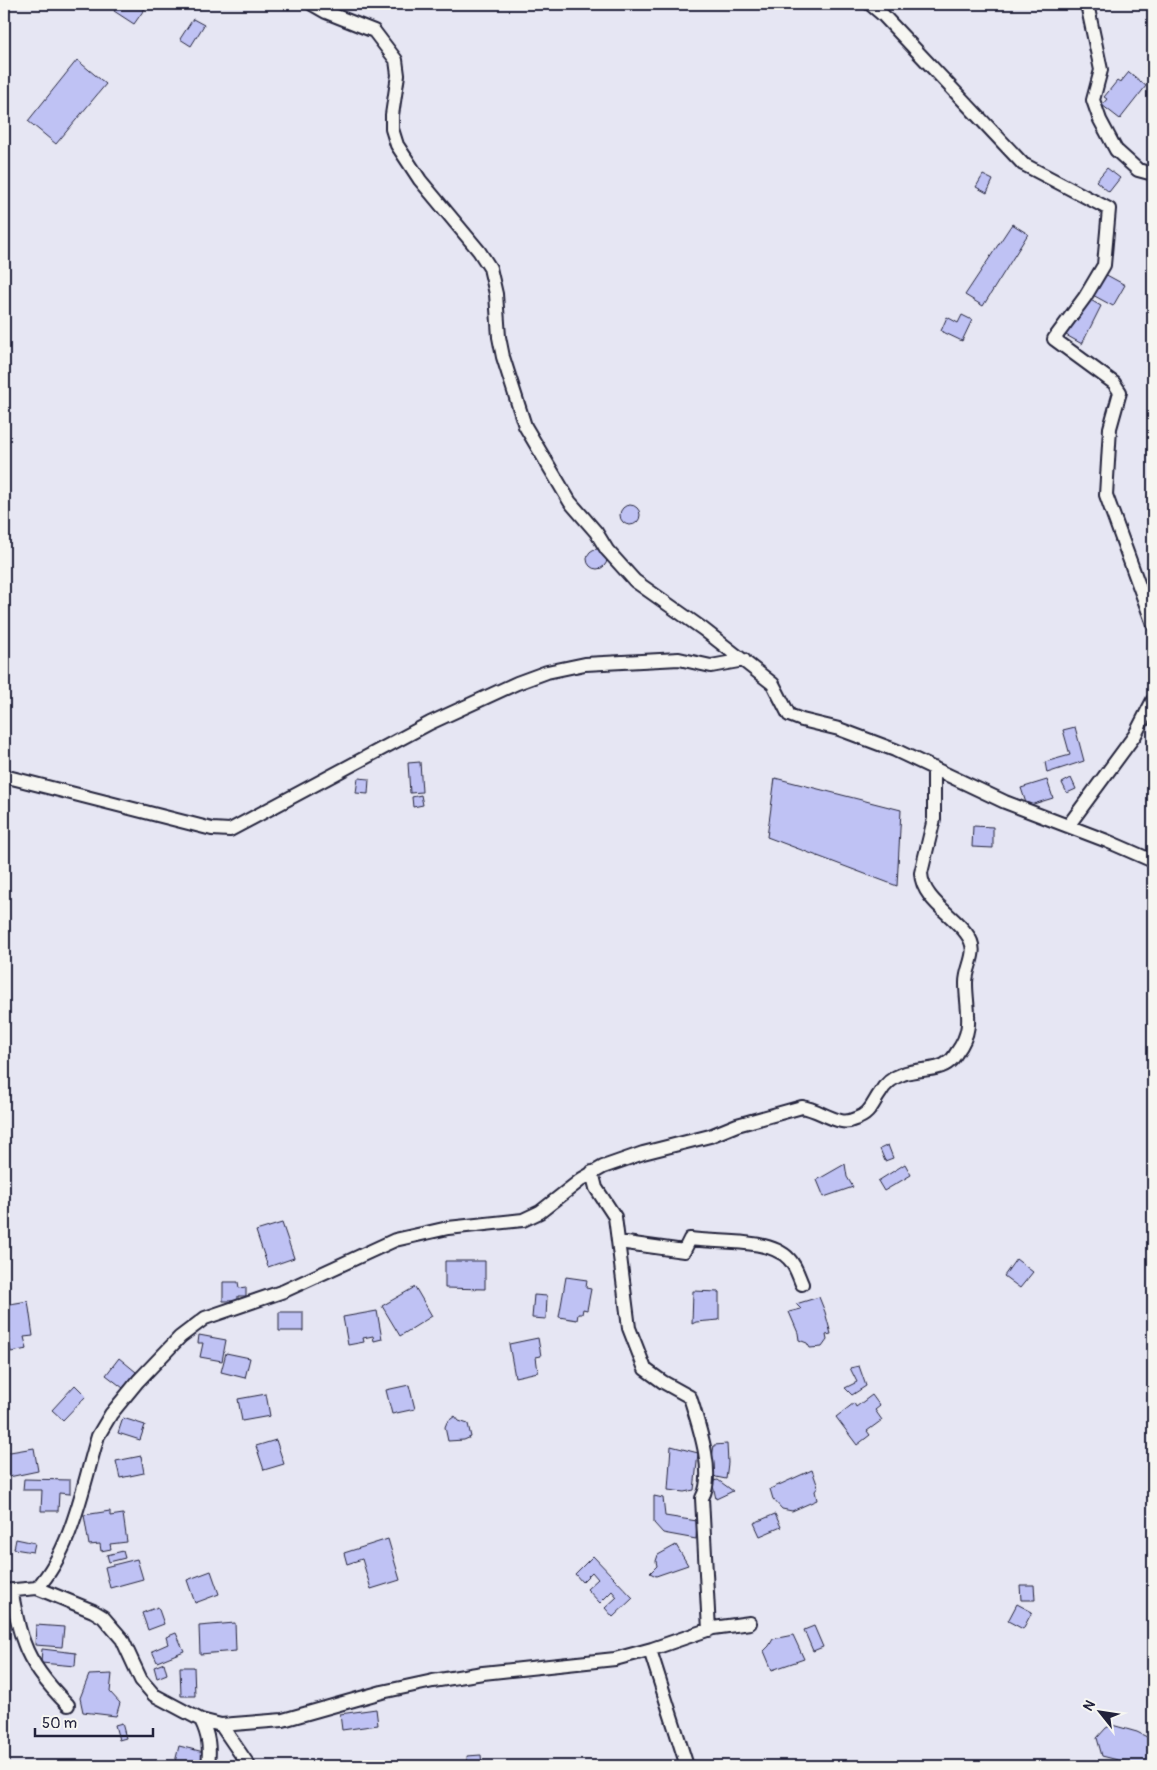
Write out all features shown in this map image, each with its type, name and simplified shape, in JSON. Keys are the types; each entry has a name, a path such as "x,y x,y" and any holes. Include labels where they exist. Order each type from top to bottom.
{"street":[{"path":"312,4 326,12 374,31 396,60 398,76 392,115 392,129 397,145 420,180 480,251 490,268 496,294 499,336 503,357 525,426 570,502 596,532 607,550 635,581 660,600 682,613 773,684 790,715 802,720 839,729 895,750 1005,802 1153,861"},
{"path":"870,4 883,15 1023,164 1109,210 1104,265 1085,298 1054,339 1114,383 1120,392 1110,428 1106,495 1153,624"},
{"path":"1088,4 1101,70 1093,100 1100,120 1116,150 1138,170 1153,174"},
{"path":"4,776 212,829 230,830 430,723 517,683 547,672 585,664 678,659 712,666 744,660"},
{"path":"1068,826 1135,735 1153,700"},
{"path":"37,1588 49,1574 70,1531 98,1436 106,1422 145,1374 180,1337 204,1318 284,1291 395,1240 448,1228 523,1220 540,1212 592,1172 620,1160 710,1136 744,1123 802,1107 812,1109 840,1121 863,1117 869,1111 880,1092 897,1076 942,1066 951,1061 964,1043 969,1026 966,982 973,952 967,934 935,902 923,885 921,874 934,819 934,768"},
{"path":"592,1172 596,1188 615,1218 629,1328 645,1369 662,1382 690,1397 706,1450 706,1490 702,1498 708,1630"},
{"path":"618,1242 684,1251 690,1239 763,1246 779,1252 790,1260 802,1284"},
{"path":"68,1705 56,1694 27,1651 7,1590 37,1588 103,1617 122,1639 140,1680 146,1687 160,1699 201,1720 222,1725 283,1720 382,1692 433,1681 483,1673 615,1659 650,1650 708,1630 750,1623"},
{"path":"650,1650 687,1766"},
{"path":"201,1720 207,1732 209,1742 208,1766"},
{"path":"222,1725 249,1766"}],"building":[{"path":"119,4 148,4 134,24 114,11"},
{"path":"193,19 204,25 191,46 180,39"},
{"path":"77,60 106,84 56,144 28,121"},
{"path":"1129,72 1146,86 1120,119 1102,105 1107,99 1104,97 1117,81 1120,83"},
{"path":"1107,168 1120,178 1109,192 1096,181"},
{"path":"983,175 993,180 987,193 976,187"},
{"path":"1012,224 1028,234 983,306 965,295"},
{"path":"1103,273 1125,285 1113,306 1091,294"},
{"path":"1087,298 1101,306 1082,344 1066,335"},
{"path":"962,315 972,320 962,341 941,331 947,317 958,323"},
{"path":"630,505 637,508 640,515 637,522 630,525 623,522 620,515 623,508"},
{"path":"597,549 604,552 607,559 604,566 597,569 590,566 587,559 590,552"},
{"path":"1075,727 1084,761 1047,773 1045,762 1070,755 1063,730"},
{"path":"420,762 422,792 410,793 408,763"},
{"path":"358,778 369,779 368,794 356,793"},
{"path":"775,778 901,810 897,886 767,837"},
{"path":"1071,778 1076,789 1067,793 1062,783"},
{"path":"1047,780 1053,798 1027,806 1021,788"},
{"path":"421,795 423,805 413,807 412,797"},
{"path":"973,826 993,827 993,848 972,847"},
{"path":"888,1145 893,1158 885,1161 880,1149"},
{"path":"845,1164 847,1177 853,1187 824,1197 817,1180"},
{"path":"905,1164 911,1175 884,1191 878,1181"},
{"path":"282,1223 294,1258 268,1267 256,1231"},
{"path":"1016,1259 1033,1272 1020,1288 1004,1276"},
{"path":"445,1261 485,1261 485,1289 445,1288"},
{"path":"566,1277 587,1280 586,1288 591,1289 587,1310 583,1309 582,1314 578,1314 577,1320 559,1317"},
{"path":"223,1282 238,1282 239,1288 246,1287 246,1296 238,1296 238,1301 223,1301"},
{"path":"415,1287 432,1316 400,1336 382,1306"},
{"path":"693,1291 719,1292 719,1320 692,1324"},
{"path":"534,1295 547,1296 546,1319 532,1318"},
{"path":"819,1297 831,1334 826,1335 827,1340 822,1347 810,1348 807,1343 799,1340 789,1312 801,1309 796,1304"},
{"path":"28,1301 33,1336 24,1337 27,1349 11,1352 8,1335 4,1336 4,1305"},
{"path":"377,1311 382,1339 374,1341 373,1336 363,1338 364,1342 348,1345 343,1317"},
{"path":"279,1312 303,1312 303,1331 279,1331"},
{"path":"199,1335 226,1340 222,1361 200,1357 203,1343 198,1343"},
{"path":"538,1338 541,1356 536,1357 538,1372 515,1377 509,1344"},
{"path":"226,1353 250,1358 245,1378 221,1372"},
{"path":"119,1358 136,1372 123,1388 106,1375"},
{"path":"859,1366 866,1386 852,1395 845,1388 857,1382 850,1368"},
{"path":"75,1385 86,1396 63,1420 52,1410"},
{"path":"409,1385 415,1409 392,1414 386,1390"},
{"path":"266,1394 270,1416 242,1421 238,1399"},
{"path":"872,1395 880,1406 875,1410 882,1420 867,1431 870,1435 857,1445 836,1417 854,1403 856,1407"},
{"path":"455,1416 459,1421 468,1424 471,1437 464,1440 448,1441 445,1427 447,1422"},
{"path":"123,1418 145,1425 140,1440 118,1433"},
{"path":"276,1440 284,1464 264,1470 256,1446"},
{"path":"727,1444 728,1463 726,1479 716,1477 710,1471 714,1445"},
{"path":"671,1446 698,1453 694,1490 684,1492 668,1490"},
{"path":"34,1448 38,1471 9,1477 4,1453"},
{"path":"141,1456 144,1473 120,1478 116,1461"},
{"path":"812,1470 818,1487 815,1491 817,1500 792,1511 782,1509 773,1499 770,1489"},
{"path":"24,1479 70,1480 70,1494 59,1493 58,1511 41,1511 42,1490 23,1490"},
{"path":"718,1480 733,1491 716,1499 712,1481"},
{"path":"654,1496 663,1498 665,1516 697,1521 696,1539 663,1533 654,1523"},
{"path":"110,1511 110,1516 123,1514 127,1542 110,1544 111,1549 101,1551 100,1544 89,1545 84,1515"},
{"path":"775,1514 781,1527 760,1536 754,1523"},
{"path":"16,1539 35,1543 33,1552 14,1549"},
{"path":"388,1539 400,1580 371,1589 362,1559 347,1564 344,1553"},
{"path":"676,1545 688,1565 656,1576 650,1573 657,1566 658,1555"},
{"path":"123,1551 125,1558 109,1562 107,1555"},
{"path":"593,1556 633,1598 613,1617 605,1608 617,1597 612,1591 600,1603 587,1589 598,1579 592,1572 582,1582 575,1574"},
{"path":"137,1559 143,1579 110,1588 105,1567"},
{"path":"211,1571 219,1594 195,1603 187,1580"},
{"path":"1020,1585 1034,1585 1035,1600 1021,1600"},
{"path":"1017,1604 1032,1612 1023,1629 1008,1621"},
{"path":"158,1607 164,1624 148,1630 142,1613"},
{"path":"235,1623 236,1651 200,1654 199,1626"},
{"path":"36,1625 64,1627 62,1647 35,1645"},
{"path":"814,1626 823,1647 813,1651 804,1630"},
{"path":"176,1633 184,1651 157,1662 152,1651 168,1644 166,1637"},
{"path":"793,1635 804,1659 772,1670 764,1651 773,1639"},
{"path":"42,1649 76,1653 75,1666 41,1663"},
{"path":"164,1663 167,1674 157,1678 154,1667"},
{"path":"180,1667 194,1667 195,1696 181,1696"},
{"path":"112,1674 110,1692 120,1703 116,1716 83,1712 80,1698 89,1675"},
{"path":"376,1709 378,1725 342,1730 340,1714"},
{"path":"122,1723 126,1738 119,1740 115,1725"},
{"path":"1112,1725 1137,1732 1153,1740 1153,1766 1141,1766 1102,1756 1097,1738 1106,1728"},
{"path":"179,1746 208,1753 205,1766 174,1766"},
{"path":"481,1755 482,1766 468,1766 467,1756"}]}
